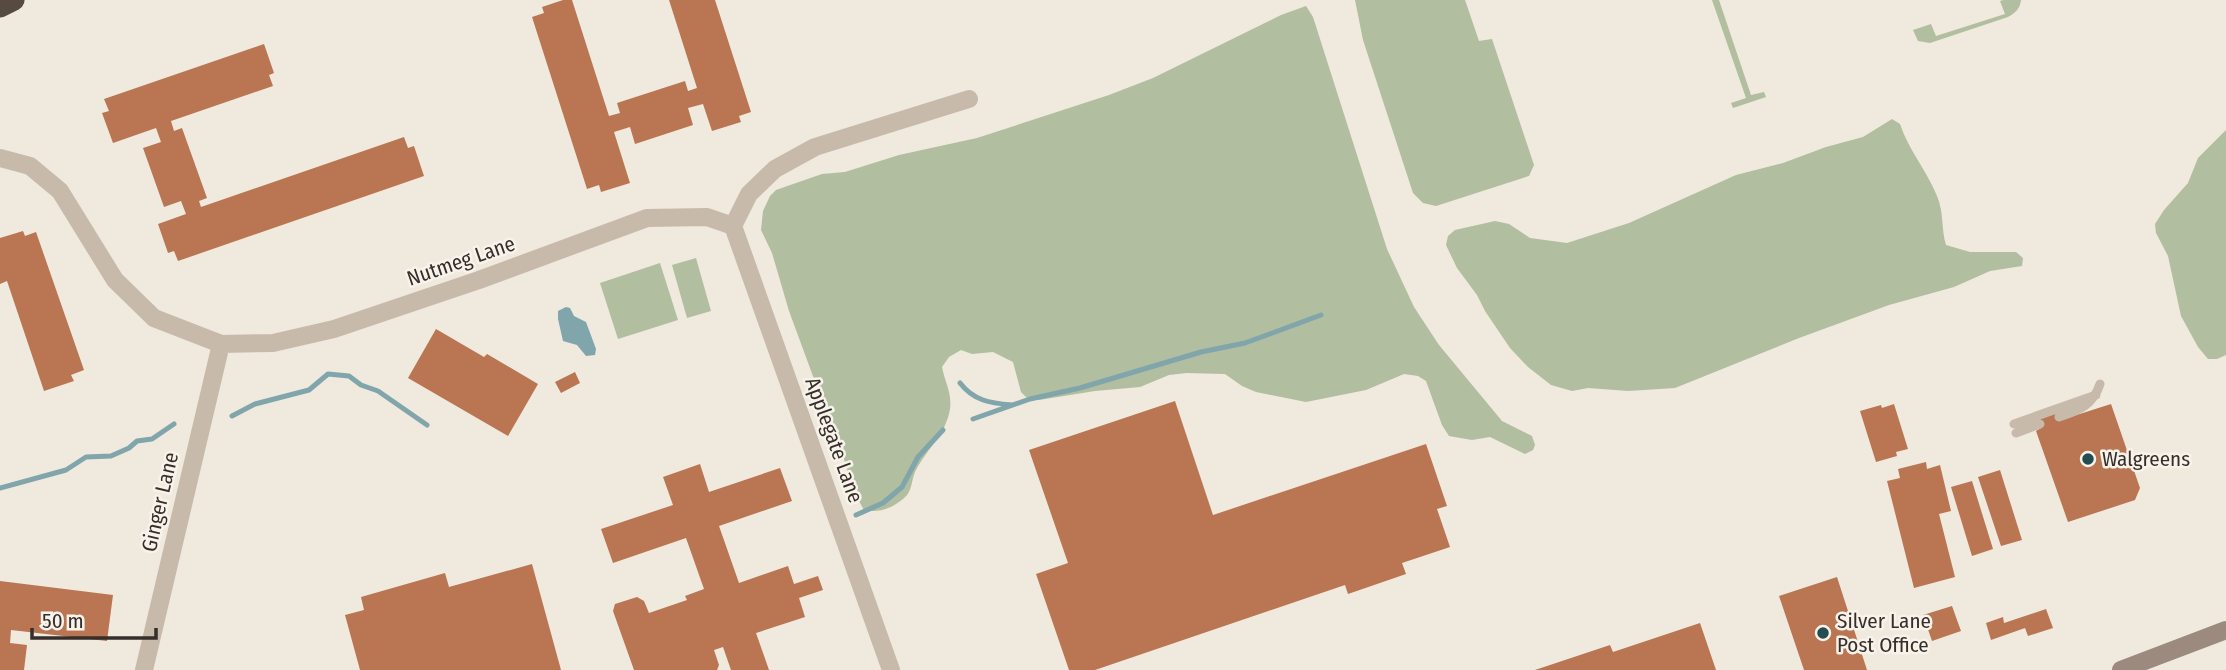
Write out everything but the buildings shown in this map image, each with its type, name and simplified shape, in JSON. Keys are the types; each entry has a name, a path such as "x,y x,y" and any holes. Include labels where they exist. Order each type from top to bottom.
{"highway":[{"path":"0,7 14,0"}],"main road":[{"path":"2121,670 2226,630"}],"street":[{"path":"733,226 749,194 775,169 814,147 969,99"},
{"name":"Nutmeg Lane","path":"0,158 30,166 60,191 115,280 154,318 221,344 273,343 334,329 479,280 647,218 706,217 733,226"},
{"name":"Applegate Lane","path":"733,226 891,670"},
{"name":"Ginger Lane","path":"144,670 221,344"}],"lane":[{"path":"2059,417 2085,408 2096,395 2100,384"},
{"path":"2040,424 2015,428 2096,395"}],"green space":[{"path":"1355,0 1465,0 1479,41 1492,39 1534,165 1529,176 1436,206 1423,203 1413,193 1363,40"},
{"path":"1712,0 1719,0 1751,95 1764,92 1766,97 1733,108 1731,103 1746,98"},
{"path":"2021,0 2020,6 2008,17 1930,43 1918,41 1913,30 1931,24 1936,36 2005,14 2000,1"},
{"path":"1306,6 1313,17 1387,249 1414,307 1439,345 1502,421 1532,436 1535,445 1533,450 1525,454 1490,437 1472,440 1449,436 1442,425 1426,381 1418,376 1404,374 1366,390 1306,402 1256,392 1225,374 1187,373 1169,375 1140,387 1039,400 1027,398 1021,392 1013,362 993,352 972,354 961,350 949,357 942,367 950,398 948,418 920,462 909,493 889,508 864,510 854,492 830,413 817,387 789,311 772,253 761,230 763,211 770,196 776,190 822,174 845,172 899,155 977,138 1109,95 1153,78 1281,15"},
{"path":"1892,119 1900,124 1937,196 1946,245 1970,252 2016,252 2023,258 2022,266 1990,271 1954,287 1889,305 1675,388 1628,391 1588,388 1572,391 1551,385 1510,348 1457,268 1446,245 1448,236 1455,230 1495,221 1509,224 1530,238 1567,243 1629,223 1736,175 1863,137"},
{"path":"2226,130 2226,355 2208,359 2181,316 2168,256 2156,233 2155,224 2188,183 2198,158"},
{"path":"696,258 711,311 687,318 672,265"},
{"path":"660,263 678,320 618,339 600,283"}],"water":[{"path":"570,308 574,316 586,322 596,349 595,355 586,356 577,345 563,341 558,311"}],"waterway":[{"path":"973,419 1030,399 1080,388 1201,352 1245,343 1321,315"},
{"path":"232,416 255,404 309,390 328,374 349,376 361,385 378,391 427,425"},
{"path":"960,383 971,394 983,400 1012,405"},
{"path":"0,488 66,470 86,457 111,456 137,441 152,439 174,424"},
{"path":"856,515 883,503 902,487 918,457 943,430"}],"place":[{"name":"Walgreens","path":"2088,459"},
{"name":"Silver Lane Post Office","path":"1823,633"}]}
